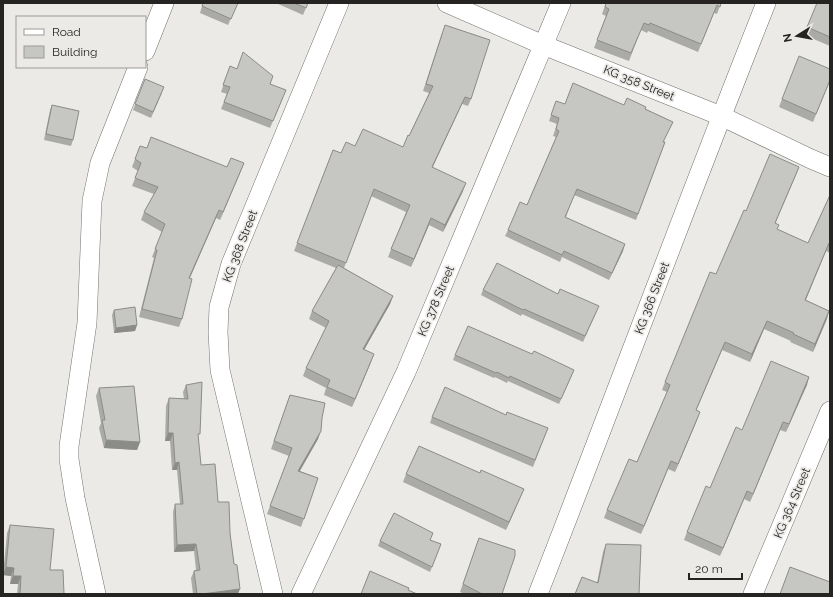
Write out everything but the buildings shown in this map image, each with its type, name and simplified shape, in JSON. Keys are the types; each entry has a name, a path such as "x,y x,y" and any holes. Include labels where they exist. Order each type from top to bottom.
{"street":[{"path":"146,48 164,3"},
{"name":"KG 368 Street","path":"273,594 220,370 218,332 219,307 231,264 339,3"},
{"name":"KG 358 Street","path":"447,3 543,45 721,116 811,160 830,167"},
{"name":"KG 378 Street","path":"301,594 406,372 561,3"},
{"name":"KG 366 Street","path":"538,594 721,116 766,3"},
{"path":"96,594 75,498 69,459 69,446 87,323 92,201 100,163 138,68"},
{"name":"KG 364 Street","path":"753,594 830,411"}]}
